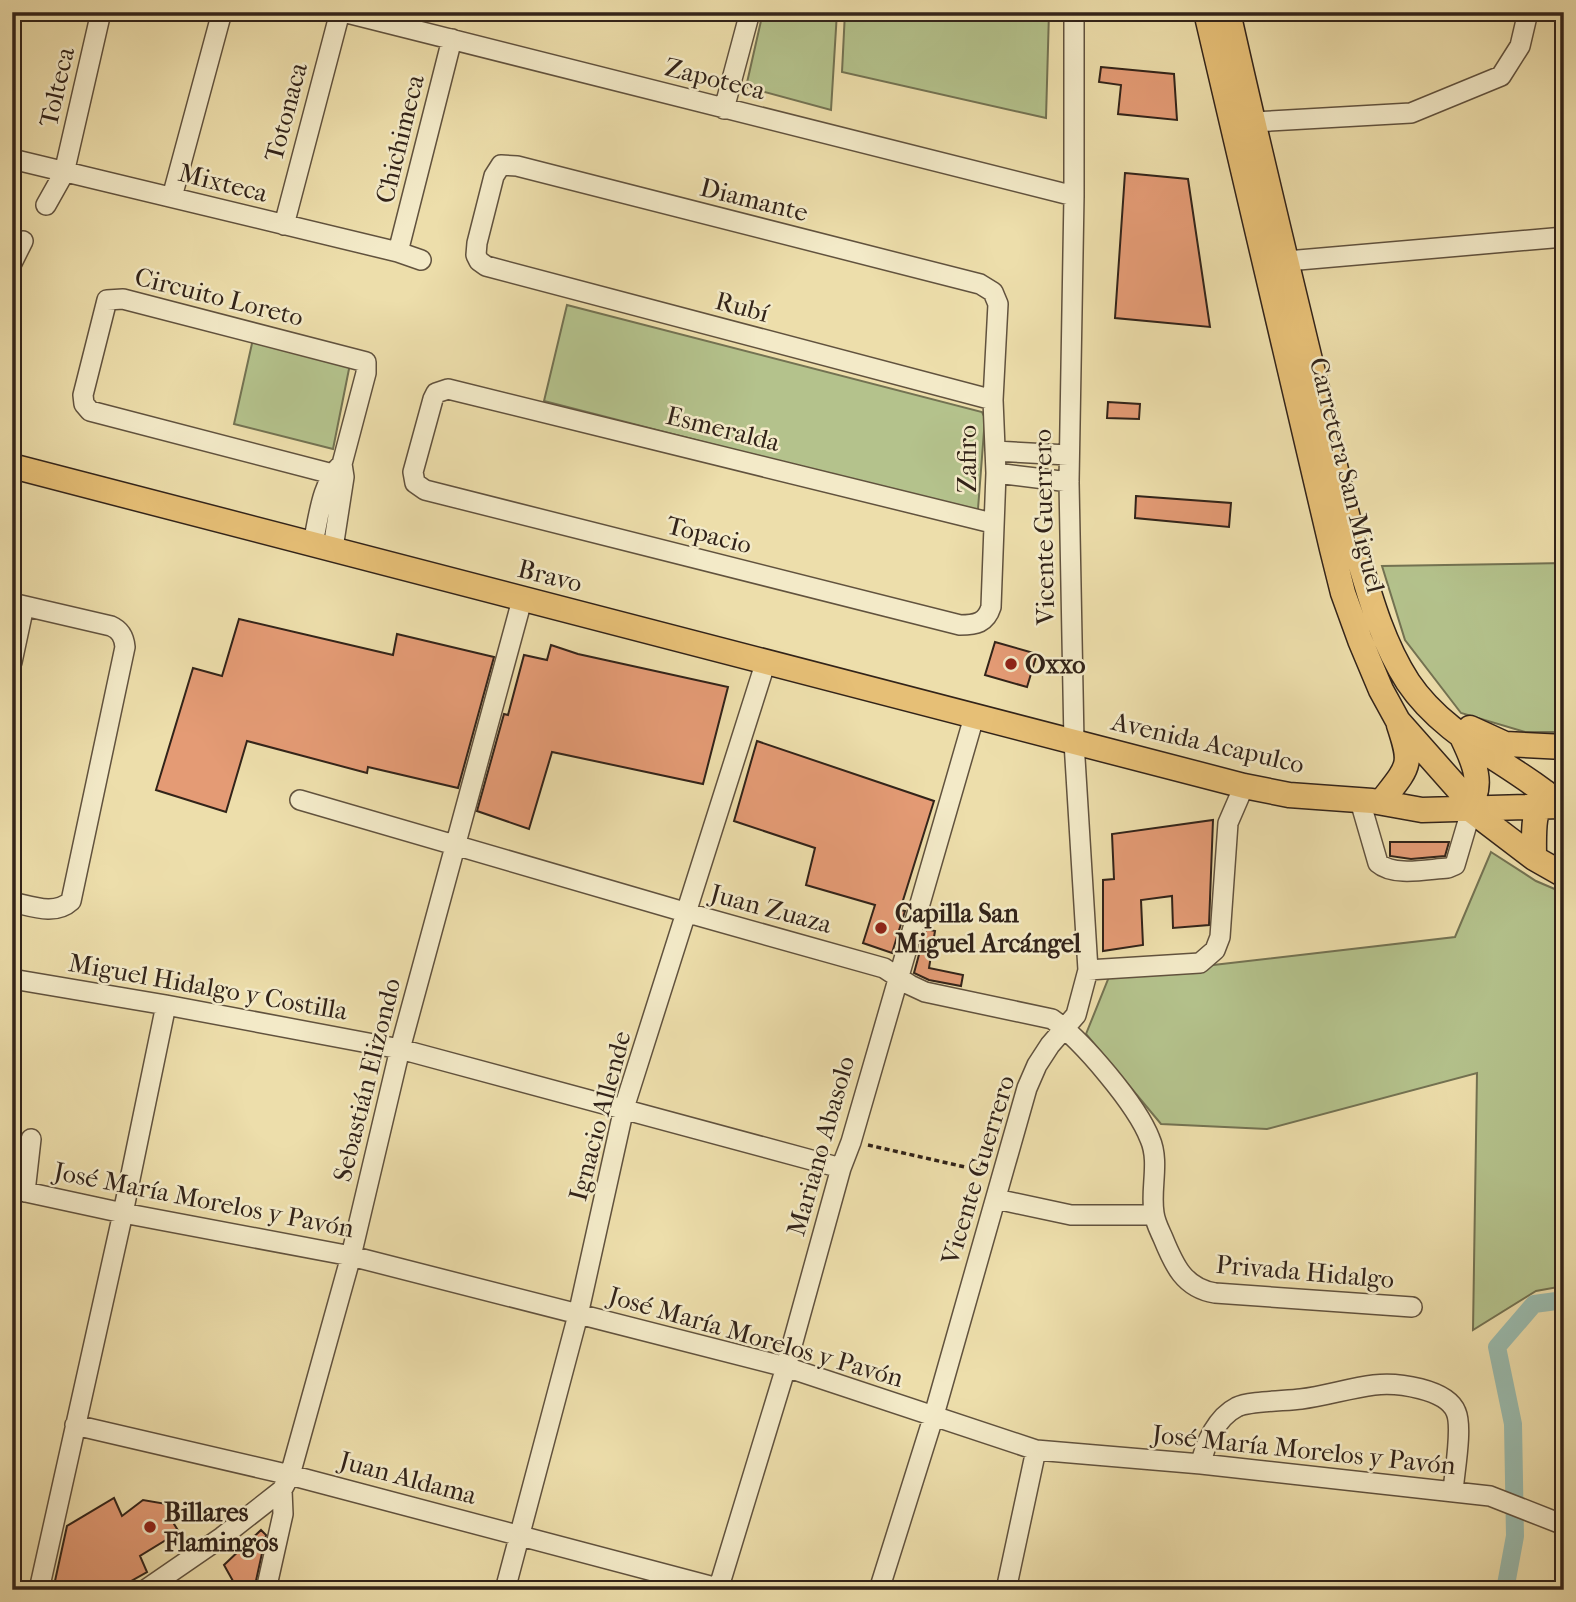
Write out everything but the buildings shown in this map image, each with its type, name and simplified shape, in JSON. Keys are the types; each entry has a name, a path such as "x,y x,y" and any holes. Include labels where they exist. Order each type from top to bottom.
{"main road":[{"name":"Carretera San Miguel","path":"1206,12 1343,593 1360,640 1381,690 1398,721 1468,803 1534,858 1564,875"},
{"name":"Carretera San Miguel","path":"1228,12 1342,499 1371,601 1384,635 1409,683 1439,718 1463,739 1556,801"},
{"name":"Bravo","path":"12,466 1074,742"},
{"path":"1409,683 1451,717 1482,735 1505,744 1564,747"},
{"path":"1372,800 1404,773 1409,754 1398,721"},
{"path":"1463,739 1474,762 1468,803 1556,801"},
{"name":"Avenida Acapulco","path":"1074,742 1289,795 1468,803"},
{"name":"Avenida Acapulco","path":"1372,800 1422,810 1468,803"},
{"path":"1534,858 1533,818 1556,801"}],"street":[{"name":"Tolteca","path":"46,205 64,173 101,12"},
{"path":"172,197 222,12"},
{"name":"Zapoteca","path":"341,12 1074,196"},
{"name":"Totonaca","path":"284,225 341,12"},
{"path":"724,108 750,12"},
{"name":"Vicente Guerrero","path":"879,1590 934,1415 1027,1088 1050,1045 1076,1015 1088,970 1074,742 1069,482 1074,12"},
{"path":"1253,122 1411,113 1501,76 1520,46 1528,12"},
{"name":"Chichimeca","path":"398,252 452,39"},
{"name":"Mixteca","path":"12,159 398,252 421,260"},
{"name":"Diamante","path":"480,261 476,255 477,243 494,176 501,165 517,166 980,284 993,292"},
{"path":"1287,261 1564,237"},
{"path":"12,263 23,241"},
{"name":"Rubí","path":"480,261 486,266 993,400"},
{"name":"Zafiro","path":"980,623 988,617 991,607 992,523 996,473 993,400 998,304 993,292"},
{"name":"Circuito Loreto","path":"123,299 363,359 367,364 366,373 339,472 111,418 87,408 83,395 107,300 123,299"},
{"name":"Topacio","path":"440,391 433,399 413,472 415,483 425,490 960,625 980,623"},
{"name":"Esmeralda","path":"440,391 456,391 992,523"},
{"path":"995,451 1069,455"},
{"path":"323,546 339,472"},
{"path":"996,473 1069,482"},
{"name":"Sebastián Elizondo","path":"265,1590 283,1514 286,1482 351,1256 400,1049 522,600"},
{"path":"12,662 18,604 111,626 122,634 125,647 71,901 62,908 51,910 12,902"},
{"name":"Ignacio Allende","path":"505,1590 578,1314 624,1108 766,661"},
{"name":"Mariano Abasolo","path":"721,1589 974,717"},
{"path":"1088,970 1200,962 1215,950 1220,937 1228,822 1244,786"},
{"name":"Juan Zuaza","path":"300,800 884,968 925,992 1052,1019 1066,1029"},
{"path":"1372,800 1378,863 1393,871 1448,868 1455,865 1468,803"},
{"name":"Miguel Hidalgo y Costilla","path":"12,979 400,1049 841,1168"},
{"path":"39,1590 123,1213 166,1005"},
{"path":"996,1199 1071,1215 1154,1215 1155,1166 1152,1142 1128,1100 1066,1029"},
{"path":"19,1190 31,1139"},
{"name":"José María Morelos y Pavón","path":"19,1190 123,1213 351,1256 786,1367 1036,1450 1201,1464 1490,1496 1558,1522"},
{"name":"Privada Hidalgo","path":"1154,1215 1175,1267 1193,1286 1203,1291 1412,1307"},
{"path":"1201,1464 1203,1450 1220,1421 1238,1406 1305,1398 1378,1384 1420,1388 1446,1397 1457,1413 1458,1438 1452,1492"},
{"name":"Juan Aldama","path":"75,1426 286,1482 520,1535 721,1589"},
{"path":"1006,1590 1036,1450"},
{"path":"145,1590 222,1537 286,1482"}],"path":[{"path":"851,1142 1002,1175"}],"green space":[{"path":"763,12 837,12 831,110 746,87"},
{"path":"845,12 1049,12 1046,118 842,72"},
{"path":"567,305 982,412 985,418 978,509 972,511 544,401"},
{"path":"253,339 350,364 333,449 234,424"},
{"path":"1564,563 1564,732 1525,732 1461,713 1405,640 1382,566"},
{"path":"1491,852 1536,881 1564,893 1564,1286 1536,1291 1473,1330 1477,1073 1267,1129 1161,1124 1086,1034 1109,977 1455,937"}],"waterway":[{"path":"1505,1590 1515,1536 1513,1424 1497,1347 1534,1304 1564,1300"}],"place":[{"name":"Oxxo","path":"1011,664"},
{"name":"Capilla San Miguel Arcángel","path":"881,928"},
{"name":"Billares Flamingos","path":"150,1527"}]}
